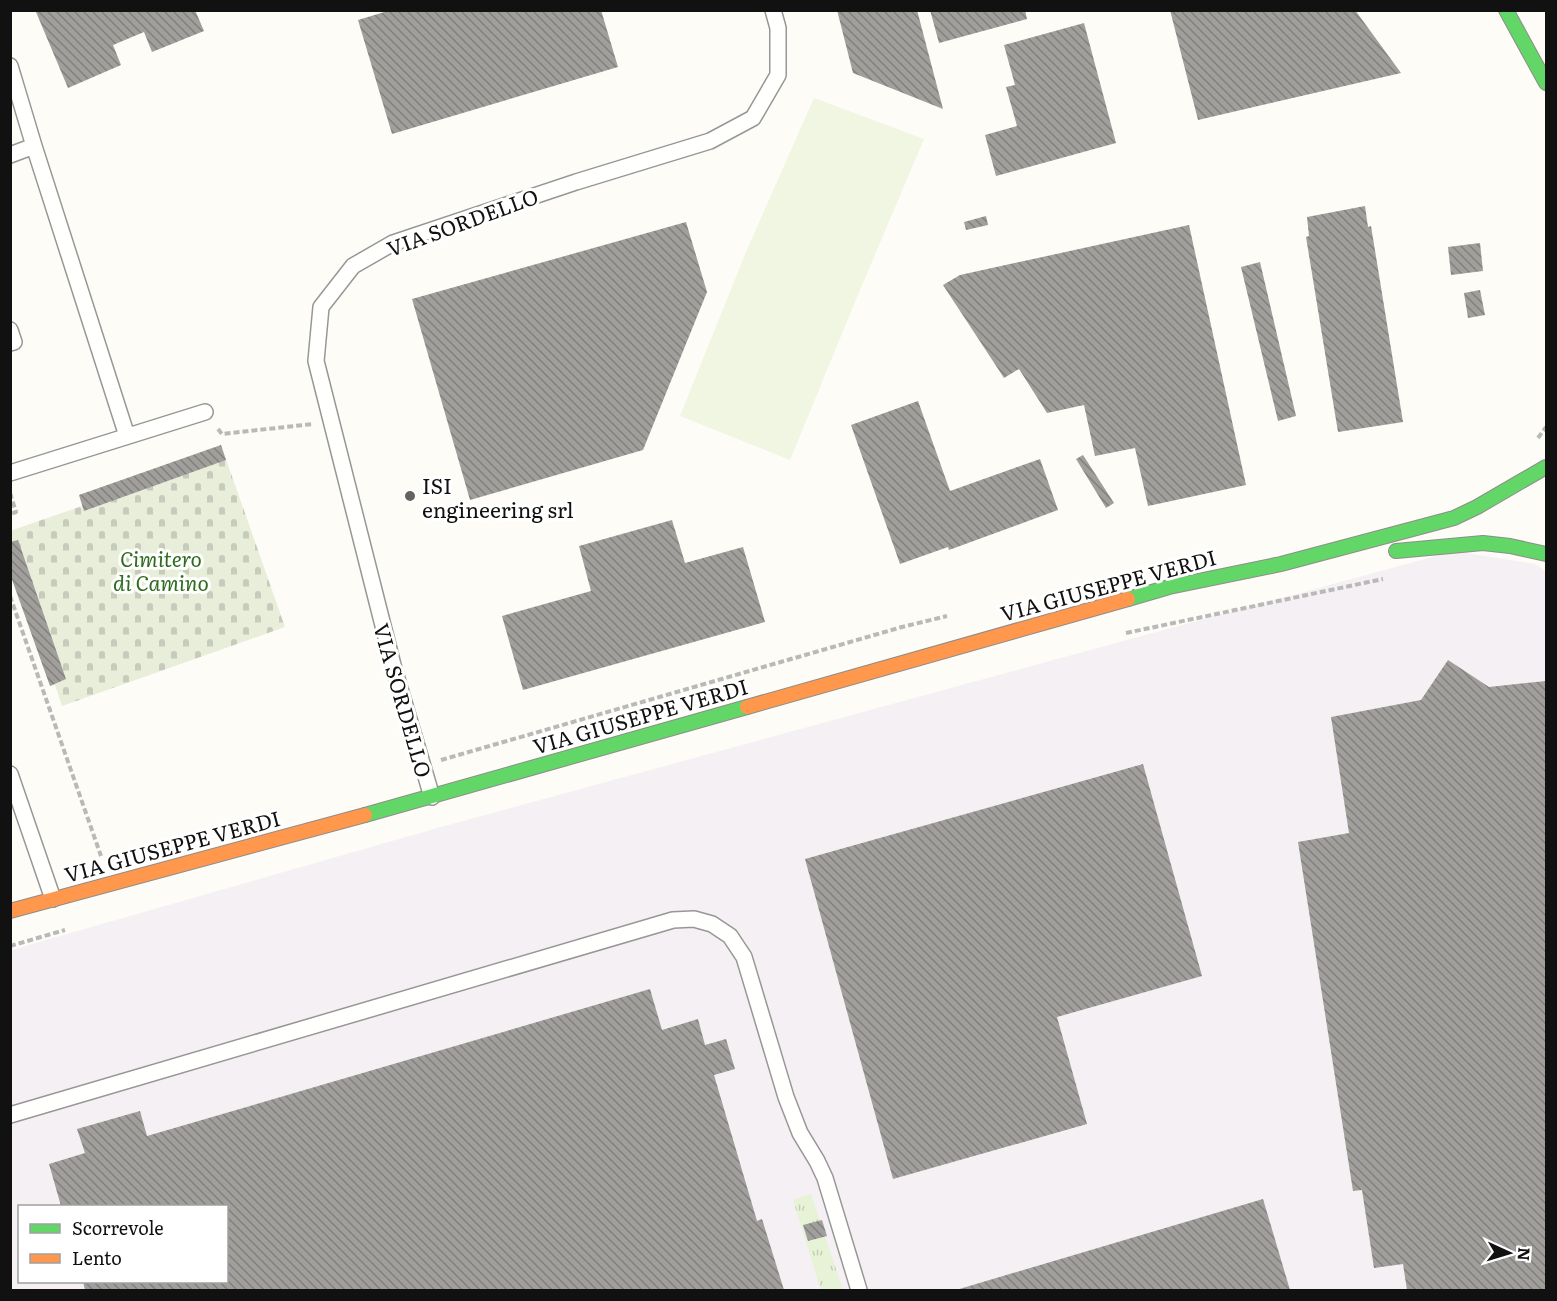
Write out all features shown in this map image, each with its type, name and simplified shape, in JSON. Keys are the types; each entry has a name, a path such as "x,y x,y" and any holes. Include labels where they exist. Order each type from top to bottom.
{"main road":[{"path":"1506,10 1546,83"},
{"name":"VIA GIUSEPPE VERDI","path":"10,911 432,796 1169,587 1281,564 1428,526 1454,518 1546,467"},
{"name":"VIA GIUSEPPE VERDI","path":"1281,564 1483,543 1510,546 1546,555"}],"lane":[{"name":"VIA SORDELLO","path":"432,796 393,665 316,361 321,307 353,266 393,243 576,182 710,141 753,118 778,75 778,28 773,10"},
{"path":"10,66 127,436"},
{"path":"10,155 34,146"},
{"path":"10,330 14,342 10,343"},
{"path":"10,473 205,412"},
{"path":"10,774 53,900"},
{"path":"10,1115 672,920 694,919 712,924 730,936 744,957 786,1097 800,1133 825,1178 858,1290"}],"path":[{"path":"205,412 222,434 331,423"},
{"path":"10,493 16,512 10,514"},
{"path":"1116,635 1385,579"},
{"path":"10,596 102,857"},
{"path":"10,946 67,930"}],"shaded area":[{"path":"1454,551 1535,564 1546,571 1546,1290 11,1290 11,950 441,827"}],"green space":[{"path":"814,98 924,139 790,460 680,416 746,252"},
{"name":"Cimitero di Camino","path":"221,445 285,627 62,706 55,685 50,686 11,574 10,531 82,506 79,495"},
{"path":"811,1194 843,1290 821,1290 793,1200"}],"building":[{"path":"39,10 195,10 204,31 152,52 144,32 113,45 121,65 68,88 36,12"},
{"path":"391,10 601,10 618,67 392,134 358,20"},
{"path":"837,10 917,10 943,109 853,73"},
{"path":"930,10 1025,10 1027,19 939,43"},
{"path":"1170,10 1355,10 1401,73 1198,120"},
{"path":"1084,23 1116,143 996,176 985,135 1017,126 1006,87 1015,85 1004,45"},
{"path":"1365,206 1368,227 1371,226 1403,422 1338,432 1306,237 1309,236 1307,217"},
{"path":"986,216 988,225 966,230 964,222"},
{"path":"686,222 707,292 643,450 470,500 412,299"},
{"path":"1189,225 1246,485 1148,506 1135,448 1095,456 1084,405 1047,413 1019,369 1004,378 943,285 960,275"},
{"path":"1480,243 1483,271 1451,275 1448,247"},
{"path":"1260,262 1296,416 1278,421 1241,267"},
{"path":"1480,290 1485,315 1468,318 1464,293"},
{"path":"918,401 950,491 1040,459 1058,510 949,550 948,547 900,564 851,425"},
{"path":"221,445 226,460 84,511 79,495"},
{"path":"1083,455 1114,503 1106,508 1076,459"},
{"path":"672,520 685,563 743,547 765,622 523,690 502,616 591,591 579,546"},
{"path":"18,540 66,679 50,686 10,574 10,542"},
{"path":"1448,660 1489,687 1546,681 1546,1290 1407,1290 1403,1264 1374,1268 1362,1190 1353,1191 1298,842 1349,833 1331,717 1421,700"},
{"path":"1143,764 1202,976 1057,1017 1087,1124 893,1179 805,859"},
{"path":"650,989 662,1030 698,1019 705,1045 726,1039 735,1069 714,1075 757,1221 762,1219 784,1290 85,1290 83,1283 228,1283 228,1205 61,1205 49,1164 85,1153 77,1129 140,1111 147,1136"},
{"path":"1263,1199 1290,1290 956,1290"},
{"path":"822,1220 827,1236 808,1241 803,1225"}],"traffic: fast":[{"path":"1506,10 1546,83"},
{"path":"1128,599 1169,587 1281,564 1454,518 1546,467"},
{"path":"1396,551 1483,543 1546,554"},
{"path":"365,815 747,707"}],"traffic: slow":[{"path":"747,707 1128,599"},
{"path":"10,911 365,815"}],"place":[{"name":"ISI engineering srl","path":"410,496"}]}
